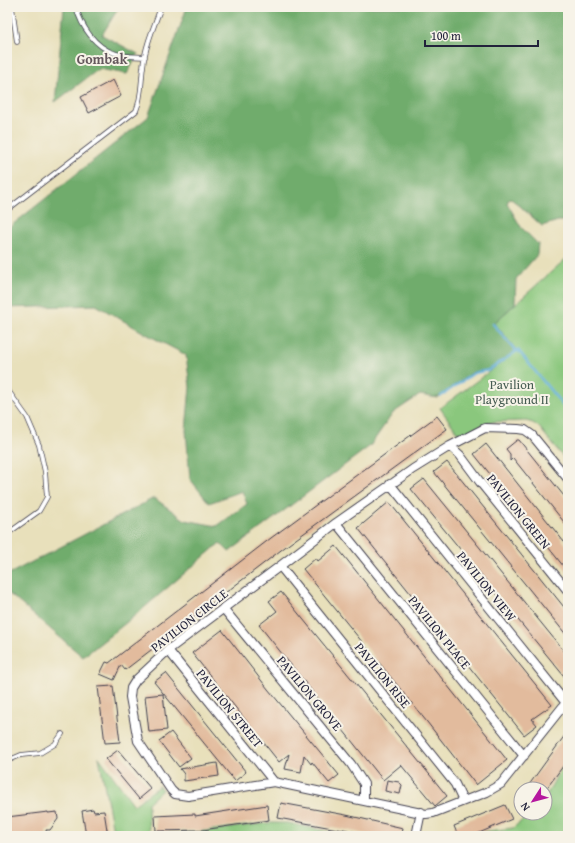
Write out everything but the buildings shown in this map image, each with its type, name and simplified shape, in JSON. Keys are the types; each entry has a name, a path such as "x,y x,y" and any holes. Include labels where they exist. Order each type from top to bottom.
{"street":[{"name":"PAVILION CIRCLE","path":"567,701 501,784 487,792 433,813 274,782 188,796 175,794 138,741 130,697 131,688 136,680 168,650 223,608 390,484 450,446 485,428 525,430 532,435 568,479"},
{"name":"PAVILION GREEN","path":"450,446 460,455 568,591"},
{"name":"PAVILION VIEW","path":"390,484 567,701"},
{"name":"PAVILION PLACE","path":"336,523 524,756"},
{"name":"PAVILION RISE","path":"280,566 455,784 463,801"},
{"name":"PAVILION GROVE","path":"223,608 351,764 364,784 364,800"},
{"name":"PAVILION STREET","path":"168,650 274,782"},
{"path":"416,836 422,812"}],"lane":[{"path":"12,7 17,42"},
{"path":"76,7 82,24 100,46 112,53 125,56 145,57"},
{"path":"7,210 136,111 139,103 145,57 161,7"},
{"path":"7,389 27,417 39,445 45,472 47,497 39,511 7,534"},
{"path":"7,761 21,755 40,753 55,744 62,734"}],"green space":[{"path":"64,7 119,7 102,35 138,54 127,74 99,69 55,102"},
{"path":"187,7 568,7 568,221 558,221 542,226 510,198 507,203 521,227 538,244 537,255 516,279 515,304 494,323 517,351 488,370 473,372 437,398 420,395 393,413 370,446 229,552 220,543 132,618 83,657 7,592 7,575 154,498 185,520 217,526 247,504 242,491 209,503 190,479 186,430 190,387 186,355 96,305 7,308 7,229 148,117"},
{"name":"Pavilion Playground II","path":"568,257 568,456 566,461 539,427 526,421 489,422 460,436 440,408 517,351 494,323"},
{"path":"99,757 134,805 159,786 162,790 148,803 149,833 195,832 269,823 288,823 348,836 114,836"},
{"path":"568,758 568,836 473,836 479,832 513,828 521,821 553,821 553,783"}],"waterway":[{"path":"493,324 516,351"},
{"path":"517,350 568,412"},
{"path":"441,396 474,373 489,370 517,351"}],"district":[{"name":"Gombak","path":"102,59"}]}
